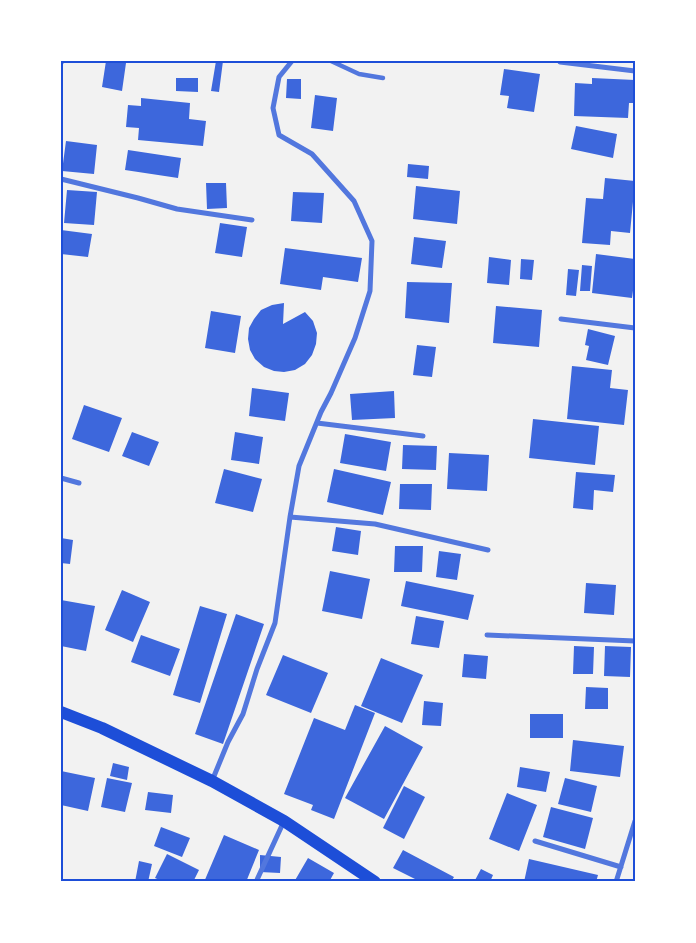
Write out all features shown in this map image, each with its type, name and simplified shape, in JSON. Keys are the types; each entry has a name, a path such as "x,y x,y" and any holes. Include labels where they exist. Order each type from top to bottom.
{"main road":[{"path":"61,712 102,728 212,781 284,821 375,882"}],"street":[{"path":"212,781 228,742 243,714 275,623 299,466 355,338 370,292 372,241 354,201 312,154 279,135 273,108 279,78 292,61"},
{"path":"331,61 359,74 383,78"},
{"path":"560,62 635,71"},
{"path":"61,179 178,209 252,220"},
{"path":"561,319 635,328"},
{"path":"318,422 423,436"},
{"path":"61,478 79,483"},
{"path":"290,517 375,524 488,550"},
{"path":"487,635 635,641"},
{"path":"256,882 284,821"},
{"path":"616,882 635,821"},
{"path":"535,841 621,867"}],"building":[{"path":"106,61 126,63 122,91 102,87"},
{"path":"216,61 223,61 219,92 211,91"},
{"path":"504,69 540,74 534,112 507,108 509,96 500,95"},
{"path":"176,78 198,78 198,92 176,91"},
{"path":"592,78 635,80 635,103 629,103 628,118 574,116 575,83 592,84"},
{"path":"287,79 301,79 301,99 286,98"},
{"path":"315,95 337,98 333,131 311,128"},
{"path":"141,98 190,103 189,119 206,121 203,146 138,140 139,128 126,127 128,105 141,106"},
{"path":"576,126 617,134 613,158 571,149"},
{"path":"66,141 97,145 94,174 62,171"},
{"path":"128,150 181,158 178,178 125,170"},
{"path":"408,164 429,166 428,179 407,177"},
{"path":"605,178 635,181 630,233 611,231 610,245 582,243 586,198 603,199"},
{"path":"206,183 226,183 227,208 207,209"},
{"path":"416,186 460,191 457,224 413,219"},
{"path":"67,190 97,192 94,225 64,223"},
{"path":"293,192 324,193 322,223 291,221"},
{"path":"220,223 247,227 242,257 215,253"},
{"path":"61,230 92,234 88,257 61,254"},
{"path":"414,237 446,241 442,268 411,264"},
{"path":"285,248 362,258 358,282 323,277 321,290 280,284"},
{"path":"596,254 635,259 632,298 592,293"},
{"path":"489,257 511,260 509,285 487,283"},
{"path":"521,259 534,260 532,280 520,279"},
{"path":"582,265 592,266 590,291 580,291"},
{"path":"568,269 579,270 576,296 566,295"},
{"path":"407,282 452,283 449,323 405,318"},
{"path":"284,303 283,324 305,312 313,321 317,333 312,355 305,364 295,370 284,372 264,367 255,359 250,350 248,339 249,328 261,310 272,305"},
{"path":"496,306 542,310 539,347 493,343"},
{"path":"211,311 241,316 235,353 205,348"},
{"path":"588,329 615,336 608,365 586,360 589,346 585,345"},
{"path":"417,345 436,347 432,377 413,375"},
{"path":"572,366 612,370 610,388 628,390 624,425 567,419"},
{"path":"252,388 289,393 285,421 249,416"},
{"path":"394,391 395,418 352,420 350,394"},
{"path":"84,405 122,418 109,452 72,439"},
{"path":"533,419 599,426 595,465 529,458"},
{"path":"132,432 159,442 149,466 122,456"},
{"path":"235,432 263,437 259,464 231,460"},
{"path":"345,434 391,442 386,471 340,463"},
{"path":"403,445 437,446 436,470 402,469"},
{"path":"449,453 489,455 487,491 447,489"},
{"path":"224,469 262,479 253,512 215,503"},
{"path":"334,469 391,482 383,515 327,502"},
{"path":"576,472 615,475 613,492 594,490 593,510 573,508"},
{"path":"400,484 432,484 431,510 399,509"},
{"path":"336,527 361,531 358,555 332,551"},
{"path":"61,538 73,540 70,564 61,563"},
{"path":"395,546 423,546 422,572 394,572"},
{"path":"439,551 461,554 457,580 436,577"},
{"path":"330,571 370,579 362,619 322,611"},
{"path":"406,581 474,595 468,620 401,606"},
{"path":"586,583 616,585 614,615 584,613"},
{"path":"122,590 150,602 133,642 105,630"},
{"path":"61,600 95,606 86,651 61,646"},
{"path":"200,606 227,614 200,703 173,695"},
{"path":"236,614 264,624 223,744 195,734"},
{"path":"416,616 444,621 439,648 411,644"},
{"path":"141,635 180,649 170,676 131,662"},
{"path":"574,646 594,647 593,674 573,674"},
{"path":"605,646 631,647 630,677 604,676"},
{"path":"464,654 488,656 486,679 462,677"},
{"path":"283,655 328,673 311,713 266,695"},
{"path":"381,658 423,675 402,723 361,706"},
{"path":"586,687 608,688 608,709 585,709"},
{"path":"424,701 443,703 441,726 422,725"},
{"path":"355,705 375,713 334,819 311,810 313,805 284,794 314,718 345,730"},
{"path":"530,714 563,714 563,738 530,738"},
{"path":"385,726 423,747 384,819 345,798"},
{"path":"573,740 624,746 620,777 570,771"},
{"path":"113,763 129,767 127,780 110,776"},
{"path":"520,767 550,772 546,792 517,787"},
{"path":"61,771 95,778 88,811 61,805"},
{"path":"107,778 132,783 125,812 101,807"},
{"path":"565,778 597,786 591,812 558,804"},
{"path":"404,786 425,797 404,839 383,828"},
{"path":"148,792 173,795 171,813 145,810"},
{"path":"507,793 537,805 519,851 489,839"},
{"path":"551,807 593,818 585,849 543,837"},
{"path":"161,827 190,838 182,857 154,846"},
{"path":"224,835 259,850 246,882 204,882"},
{"path":"403,850 454,877 451,882 421,882 393,868"},
{"path":"167,854 199,870 193,882 164,882 155,878"},
{"path":"260,855 281,857 280,873 260,872"},
{"path":"308,858 334,873 329,882 294,882"},
{"path":"529,859 598,875 596,882 524,882"},
{"path":"139,861 152,864 148,882 135,882"},
{"path":"481,869 493,875 490,882 474,882"}]}
